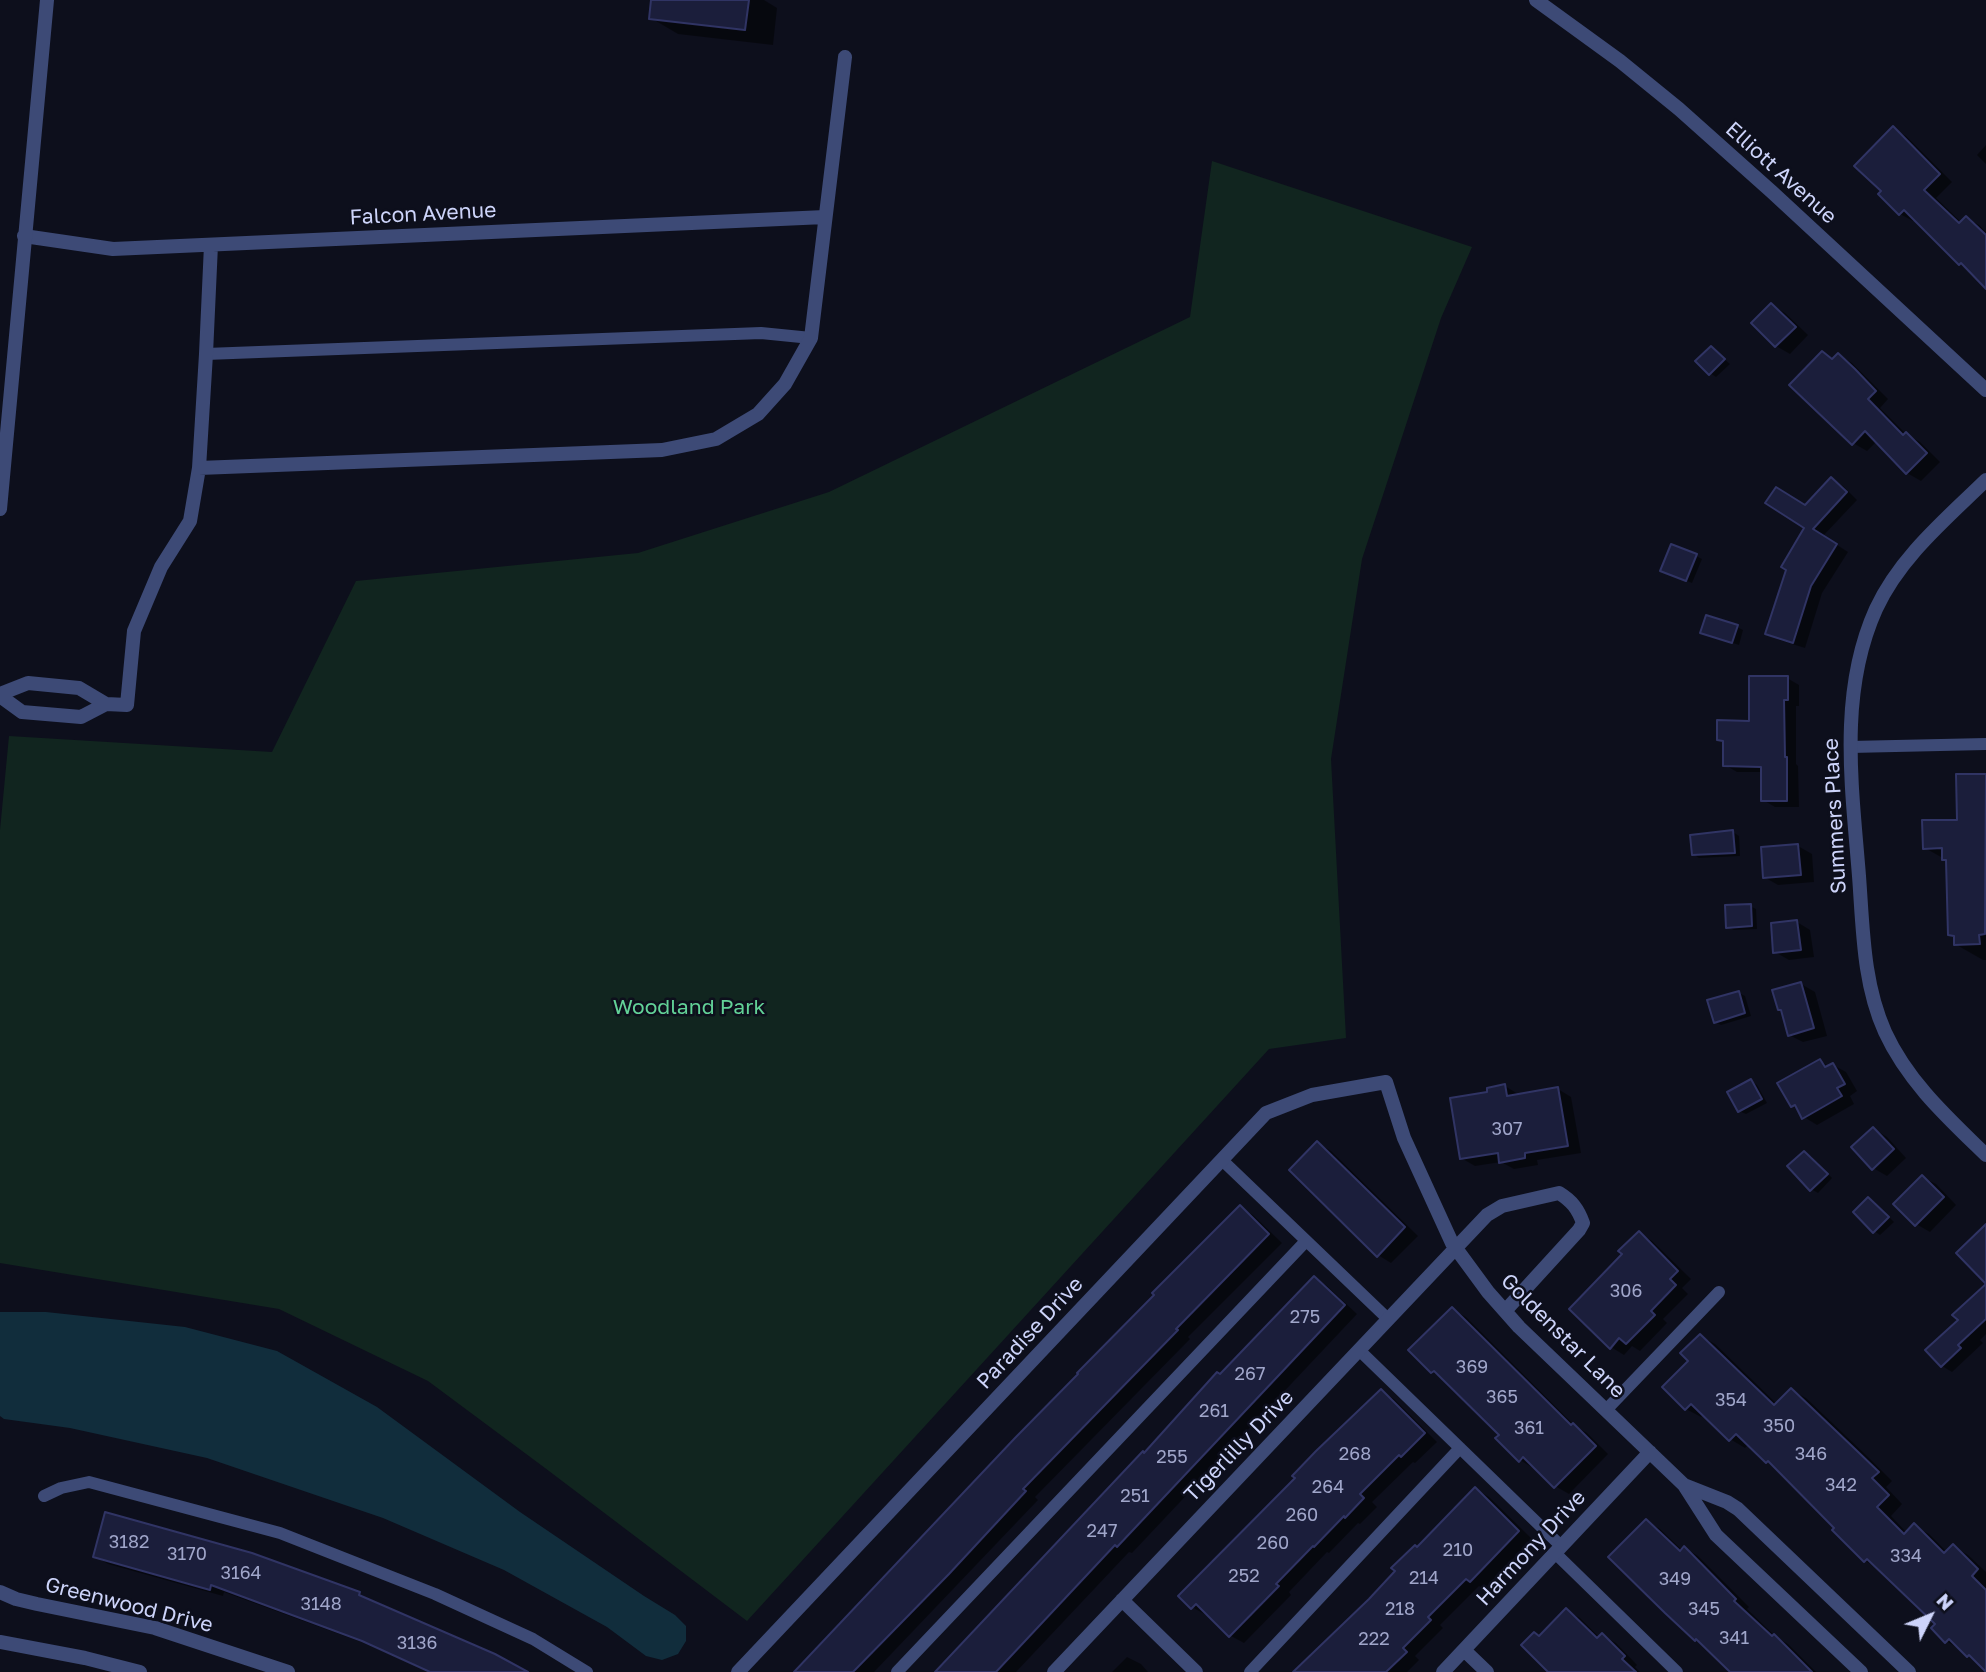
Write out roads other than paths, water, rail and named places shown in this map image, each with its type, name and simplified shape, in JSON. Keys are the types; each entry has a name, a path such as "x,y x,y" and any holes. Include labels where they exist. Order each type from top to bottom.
{"street":[{"path":"0,509 4,415 47,0"},
{"name":"Elliott Avenue","path":"1536,0 1620,61 1679,109 1986,390"},
{"path":"199,468 662,450 716,439 758,414 785,384 811,338 845,57"},
{"name":"Falcon Avenue","path":"24,236 113,249 825,217"},
{"path":"106,704 81,717 22,712 0,695 28,683 79,688 106,704 127,705 134,631 161,567 190,521 199,468 211,245"},
{"name":"Summers Place","path":"1986,480 1913,552 1877,606 1858,661 1850,747 1866,967 1874,1004 1900,1060 1922,1091 1986,1155"},
{"name":"Paradise Drive","path":"738,1672 1266,1113 1312,1095 1387,1082"},
{"name":"Goldenstar Lane","path":"1387,1082 1404,1138 1430,1198 1456,1248 1488,1292 1519,1328 1684,1485 1716,1535 1861,1672"},
{"name":"Tigerlilly Drive","path":"1054,1672 1487,1214 1502,1206 1559,1193 1570,1200 1583,1223 1505,1311"},
{"name":"Harmony Drive","path":"1443,1672 1650,1451"},
{"name":"Goldenstar Lane","path":"1684,1485 1738,1509 1909,1672"},
{"name":"Greenwood Drive","path":"0,1592 37,1604 155,1628 288,1672"},
{"path":"1122,1600 1196,1672"},
{"path":"0,1642 85,1658 140,1672"},
{"path":"1464,1650 1487,1672"}],"lane":[{"path":"206,354 761,333 811,338"},
{"path":"1850,747 1986,744"},
{"path":"1222,1160 1388,1319"},
{"path":"897,1672 1306,1241"},
{"path":"1606,1410 1719,1292"},
{"path":"1359,1350 1460,1448 1677,1672"},
{"path":"1250,1672 1460,1448"},
{"path":"44,1496 61,1488 89,1482 280,1533 435,1594 533,1639 587,1672"}],"water":[{"path":"0,1312 46,1312 185,1327 277,1351 377,1407 520,1512 675,1615 686,1626 686,1641 678,1654 662,1660 646,1656 607,1627 504,1570 383,1518 207,1458 70,1428 4,1419 0,1416"}],"park label":[{"name":"Woodland Park","path":"689,1007"}]}
